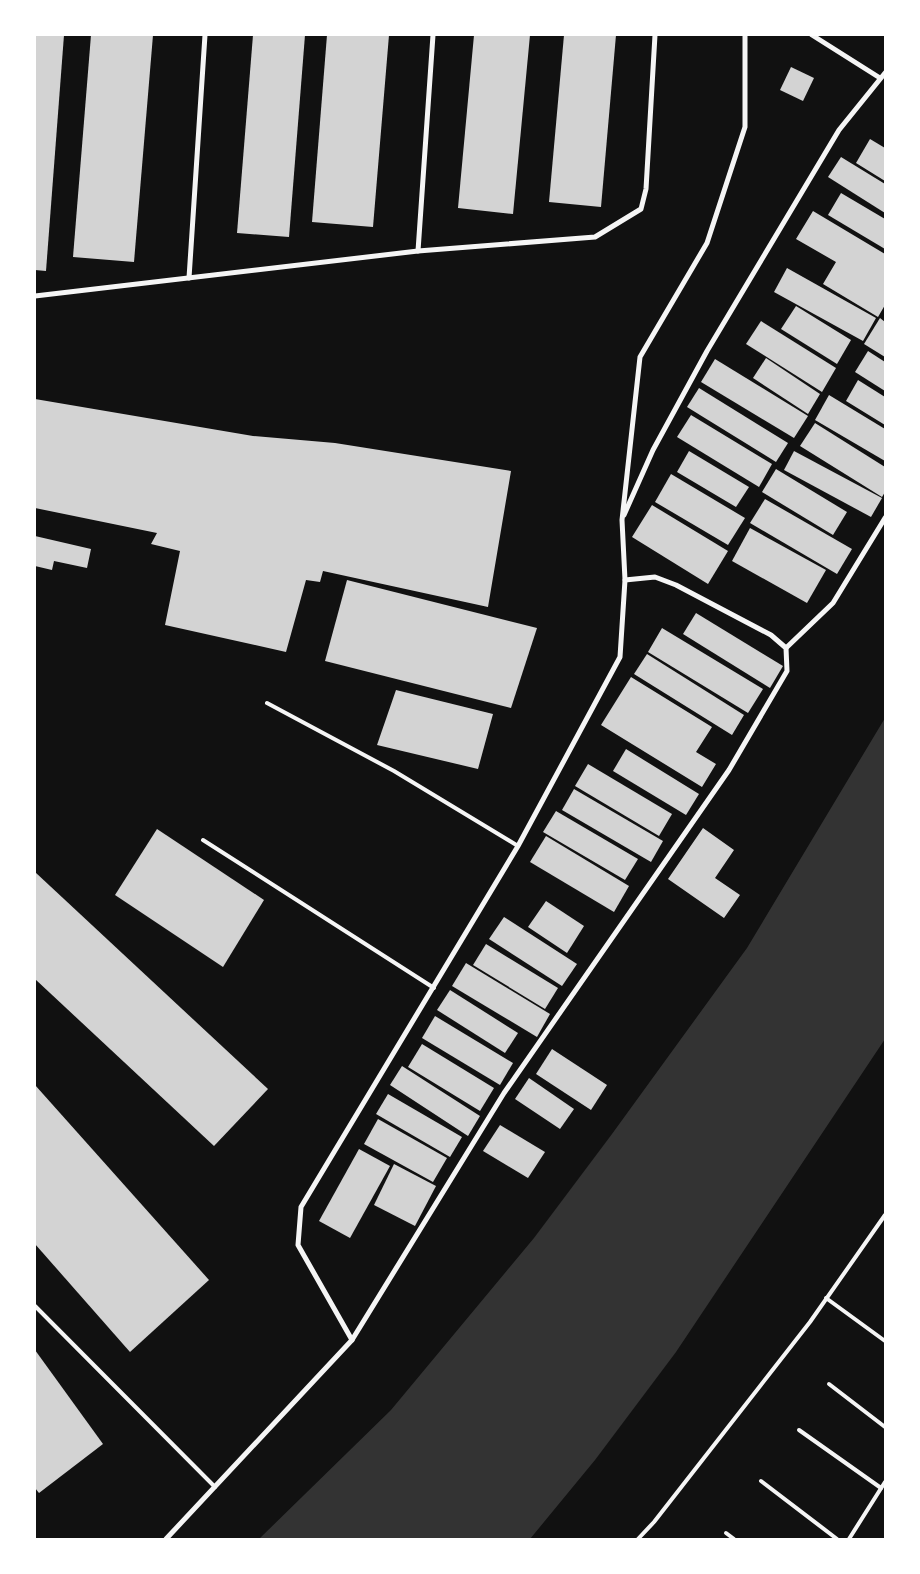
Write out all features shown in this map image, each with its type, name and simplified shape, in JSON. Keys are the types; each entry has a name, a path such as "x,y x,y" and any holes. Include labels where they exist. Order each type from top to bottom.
{"street":[{"path":"189,278 205,35"},
{"path":"418,251 433,35"},
{"path":"35,296 418,251 595,237 641,209 646,189 655,35"},
{"path":"352,1340 298,1245 301,1207 518,846 620,658 625,580 622,520 640,357 707,243 745,126 745,35"},
{"path":"812,35 880,78"},
{"path":"622,520 653,450 707,351 839,130 885,73"},
{"path":"786,648 833,603 885,518"},
{"path":"166,1539 352,1340 504,1093 728,770 787,671 786,648 771,635 676,585 654,577 625,580"}],"lane":[{"path":"267,703 394,771 518,846"},
{"path":"203,840 434,988"},
{"path":"638,1539 660,1514 798,1337 885,1215"},
{"path":"826,1298 885,1342"},
{"path":"35,1306 215,1487"},
{"path":"830,1384 885,1427"},
{"path":"799,1430 881,1488"},
{"path":"762,1481 837,1539"},
{"path":"849,1539 885,1482"},
{"path":"726,1532 734,1539"}],"shaded area":[{"path":"885,718 885,1039 676,1352 595,1460 530,1539 259,1539 391,1410 534,1238 747,948"}],"building":[{"path":"35,35 64,35 46,271 35,270"},
{"path":"91,35 153,35 134,262 73,257"},
{"path":"253,35 305,35 289,237 237,233"},
{"path":"327,35 389,35 373,227 312,222"},
{"path":"474,35 530,35 513,214 458,208"},
{"path":"564,35 616,35 601,207 549,202"},
{"path":"791,67 814,78 803,101 780,90"},
{"path":"870,139 885,148 885,181 856,163"},
{"path":"841,157 885,184 885,213 828,177"},
{"path":"841,193 885,219 885,249 828,215"},
{"path":"813,211 885,254 885,305 878,317 823,284 836,262 796,239"},
{"path":"787,268 876,318 863,341 774,292"},
{"path":"796,306 851,340 837,364 781,329"},
{"path":"880,318 885,322 885,357 864,344"},
{"path":"761,321 836,368 822,392 746,344"},
{"path":"868,351 885,362 885,391 855,372"},
{"path":"766,358 820,394 808,414 753,378"},
{"path":"715,359 808,416 794,438 701,382"},
{"path":"858,380 885,397 885,425 846,401"},
{"path":"699,388 788,443 776,462 687,407"},
{"path":"829,395 885,429 885,461 815,420"},
{"path":"35,399 253,436 335,443 511,471 488,607 323,571 320,582 306,580 286,652 165,625 180,551 151,544 157,533 35,508"},
{"path":"691,415 772,464 759,487 677,437"},
{"path":"815,423 885,467 885,492 882,497 800,446"},
{"path":"689,451 749,487 736,507 677,472"},
{"path":"794,451 882,498 871,517 784,470"},
{"path":"776,469 847,512 833,535 762,492"},
{"path":"671,474 745,518 728,545 655,502"},
{"path":"765,499 852,549 837,574 750,523"},
{"path":"652,505 728,551 708,584 632,537"},
{"path":"750,528 826,570 807,603 732,561"},
{"path":"35,536 91,549 87,568 54,561 52,570 35,566"},
{"path":"347,580 537,628 511,708 325,661"},
{"path":"696,613 783,666 770,688 683,634"},
{"path":"662,628 763,689 748,713 648,652"},
{"path":"647,654 744,715 732,735 634,674"},
{"path":"631,677 712,727 696,752 716,764 702,787 601,725"},
{"path":"396,690 493,714 478,769 377,745"},
{"path":"626,749 699,794 686,815 613,771"},
{"path":"588,764 672,814 659,836 575,786"},
{"path":"574,789 663,841 651,862 562,810"},
{"path":"556,811 638,859 625,880 543,832"},
{"path":"703,828 734,850 715,878 740,895 724,918 668,879"},
{"path":"157,829 264,900 223,967 115,895"},
{"path":"546,836 629,886 614,912 530,862"},
{"path":"35,872 268,1089 214,1146 35,979"},
{"path":"546,901 584,926 567,953 528,927"},
{"path":"504,917 577,964 562,986 489,939"},
{"path":"486,944 558,988 545,1009 473,965"},
{"path":"466,963 550,1014 537,1037 452,986"},
{"path":"450,990 518,1033 505,1053 437,1010"},
{"path":"435,1016 513,1063 500,1085 422,1038"},
{"path":"422,1044 494,1088 480,1111 408,1067"},
{"path":"552,1049 607,1085 591,1110 536,1074"},
{"path":"402,1066 480,1116 468,1136 390,1085"},
{"path":"529,1078 574,1109 560,1129 515,1099"},
{"path":"35,1085 209,1280 130,1352 35,1244"},
{"path":"388,1094 462,1137 450,1157 376,1114"},
{"path":"378,1119 447,1158 433,1182 364,1144"},
{"path":"500,1125 545,1152 528,1178 483,1151"},
{"path":"359,1149 390,1166 350,1238 319,1221"},
{"path":"394,1164 436,1186 415,1226 374,1205"},
{"path":"35,1350 103,1444 39,1493 35,1488"}]}
